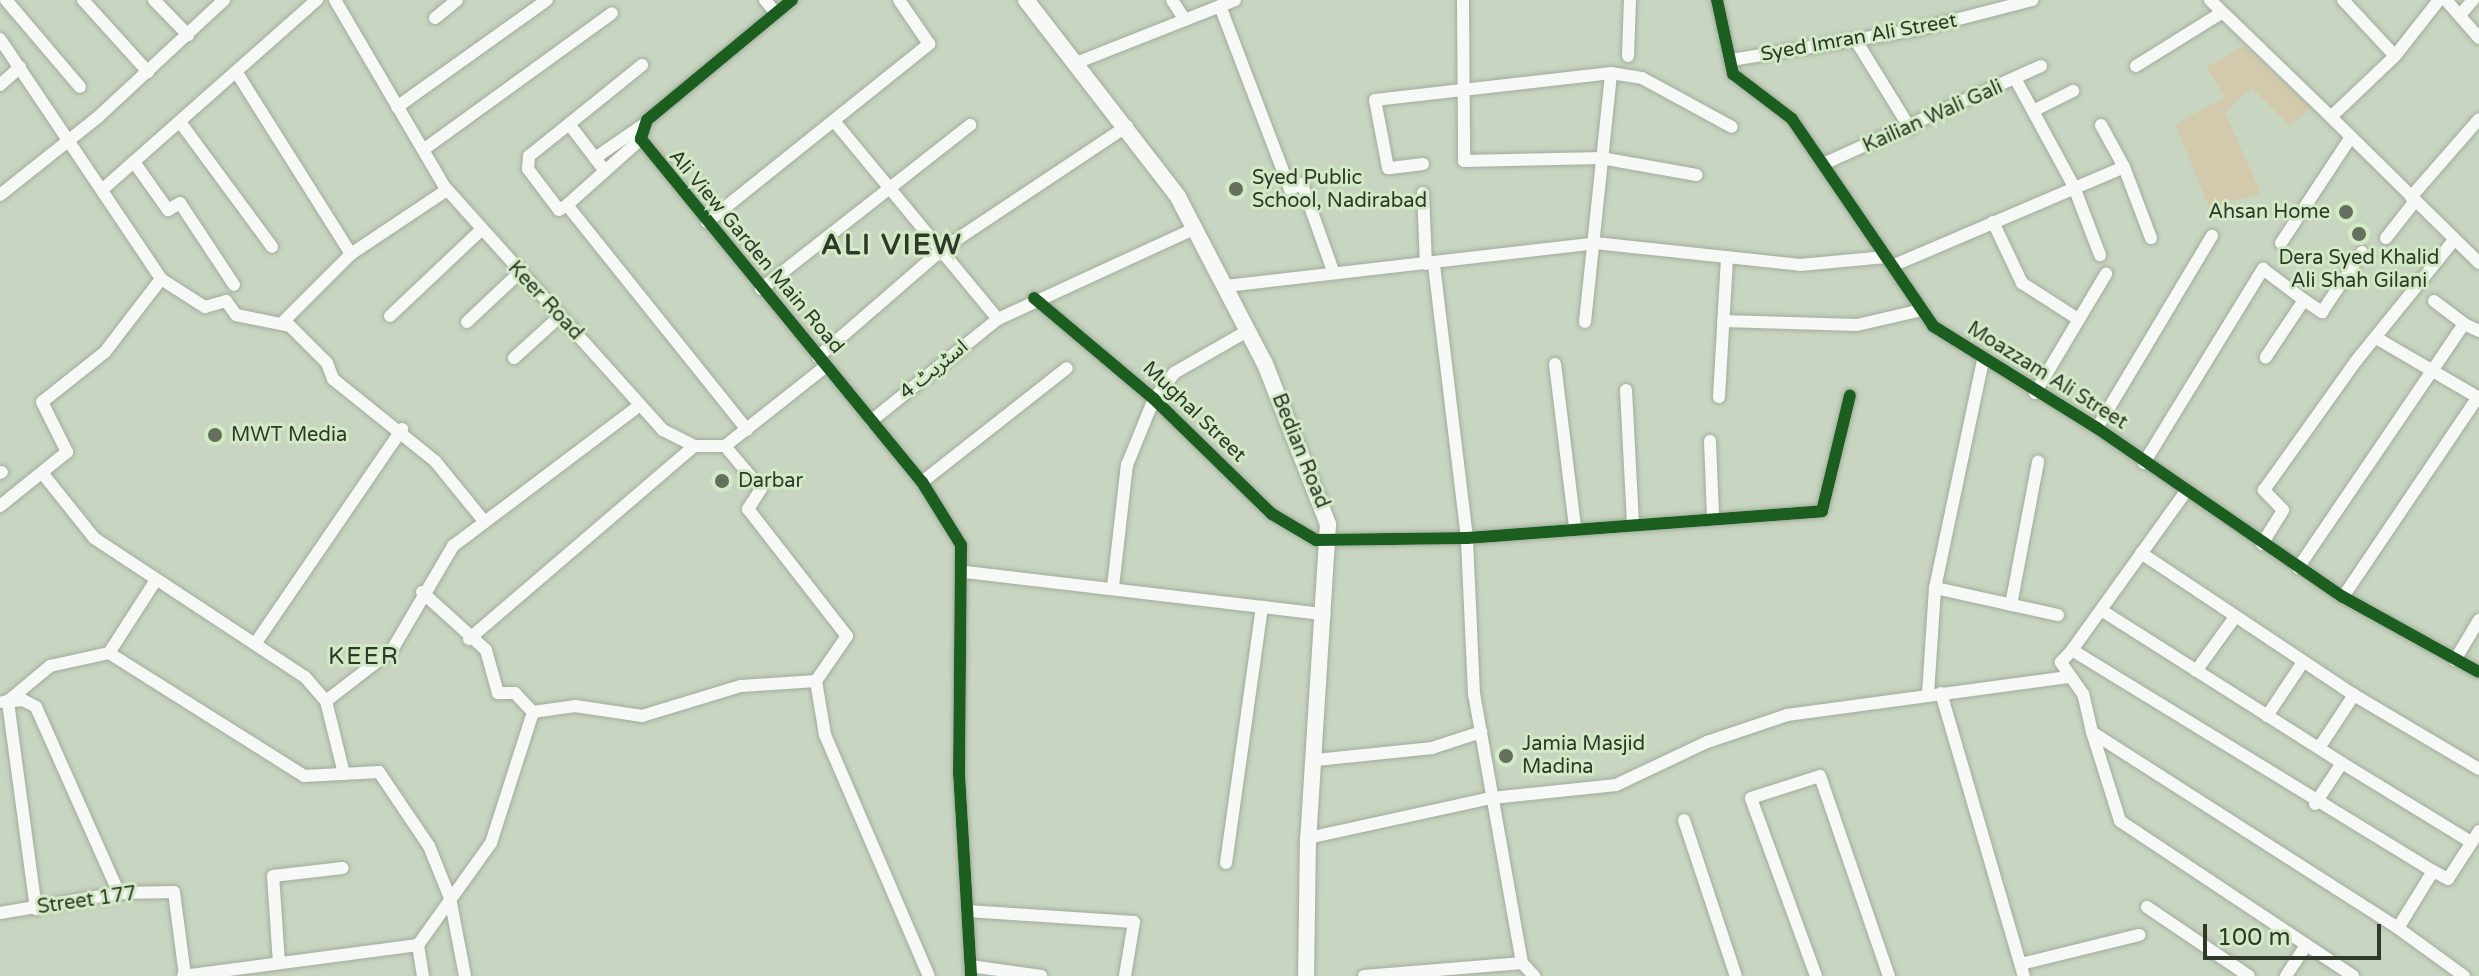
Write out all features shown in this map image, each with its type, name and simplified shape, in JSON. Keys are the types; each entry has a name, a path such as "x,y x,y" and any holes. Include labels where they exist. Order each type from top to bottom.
{"main road":[{"name":"Bedian Road","path":"1027,0 1127,126 1196,228 1249,330 1314,481 1331,538 1308,838 1306,976"}],"street":[{"path":"6,0 80,87"},
{"path":"83,0 148,72"},
{"path":"154,0 188,35"},
{"path":"0,195 72,140 224,0"},
{"path":"103,189 317,0"},
{"name":"Keer Road","path":"335,0 447,190 480,231 663,430 694,446 725,446"},
{"path":"435,18 457,0"},
{"path":"397,107 547,0"},
{"path":"765,0 776,13"},
{"path":"595,158 643,125 792,0"},
{"path":"707,222 929,44 899,0"},
{"path":"1172,0 1185,20"},
{"path":"1076,63 1235,0"},
{"path":"1463,0 1460,93 1464,161 1601,158 1696,175"},
{"path":"1628,56 1630,0"},
{"name":"Moazzam Ali Street","path":"1717,0 1733,74 1792,119 1933,326 1983,361 2097,428 2185,493 2343,597 2479,672"},
{"name":"Syed Imran Ali Street","path":"1731,60 1855,39 2032,0"},
{"path":"2210,0 2479,263"},
{"path":"2343,0 2395,56"},
{"path":"2331,117 2395,56 2439,0"},
{"path":"2446,0 2479,38"},
{"path":"2460,15 2473,0"},
{"path":"1220,6 1290,189 1302,184 1333,271"},
{"path":"423,150 612,13"},
{"path":"2136,66 2221,13"},
{"path":"0,39 72,140 161,279 205,307 226,301 236,315 283,322 311,343 333,379 402,429 484,521"},
{"path":"1855,39 1910,128"},
{"path":"642,65 529,156 528,169 559,210 641,139 643,125"},
{"name":"Kailian Wali Gali","path":"1823,164 1910,128 2041,66"},
{"path":"0,85 20,67"},
{"path":"237,73 351,254"},
{"path":"1585,322 1611,73"},
{"path":"1423,164 1388,168 1375,100 1460,93 1611,73 1642,78 1732,127"},
{"path":"2016,80 2074,187 2100,255"},
{"path":"2033,111 2073,91"},
{"path":"2386,238 2413,199 2479,119"},
{"path":"834,121 944,248 998,319"},
{"path":"180,122 272,247"},
{"path":"569,124 605,171"},
{"path":"761,289 970,125"},
{"path":"2101,125 2124,167 2151,238"},
{"path":"929,976 825,735 816,681 847,636 748,509 761,489 725,446 747,430 944,248 1127,126"},
{"path":"2281,243 2351,137"},
{"name":"Ali View Garden Main Road","path":"641,139 922,482 945,513 961,545 965,572 959,773 970,971"},
{"path":"134,162 168,210 180,203 234,285"},
{"path":"1226,286 1333,271 1430,264 1595,243 1800,265 1889,261 1993,222 2124,167"},
{"path":"283,322 351,254 447,190"},
{"path":"1423,193 1467,538 1481,732 1522,963 1534,976"},
{"path":"567,205 747,430"},
{"path":"1993,222 2022,283 2078,319"},
{"name":"اسٹریٹ 4","path":"871,421 998,319 1034,298 1196,228"},
{"path":"390,316 480,231"},
{"path":"2097,428 2212,236"},
{"path":"2262,544 2283,510 2262,493 2454,240"},
{"path":"2144,463 2259,272 2263,269 2322,312 2362,252"},
{"path":"1719,397 1727,259"},
{"path":"467,322 519,273"},
{"path":"2035,393 2106,274"},
{"path":"0,506 67,452 42,402 105,352 161,279"},
{"name":"Mughal Street","path":"1034,298 1154,399 1272,514 1316,540 1467,538 1575,526 1633,525 1713,515 1822,511 1850,395"},
{"path":"2266,357 2304,300"},
{"path":"2434,301 2464,324 2479,331"},
{"path":"1723,321 1857,325 1922,310"},
{"path":"514,358 559,317"},
{"path":"2298,568 2358,471 2464,324"},
{"path":"1113,587 1127,465 1154,399 1174,373 1249,330"},
{"path":"2343,597 2479,398 2378,339"},
{"path":"1983,361 1935,588 1934,694 2023,970 2139,935"},
{"path":"1555,364 1575,526"},
{"path":"922,482 1067,368"},
{"path":"1626,390 1633,525"},
{"path":"326,701 392,650 422,592 453,546 640,405"},
{"path":"257,641 402,429"},
{"path":"1710,441 1713,515"},
{"path":"469,639 694,446"},
{"path":"2011,605 2038,462"},
{"path":"43,474 94,538 257,641 326,701 344,774"},
{"path":"2185,493 2061,662 2068,677 2083,694 2120,821 2353,976"},
{"path":"2141,553 2354,695 2479,769"},
{"path":"965,572 1325,614"},
{"path":"109,653 156,580"},
{"path":"1935,588 2058,615"},
{"path":"422,592 495,667 498,693 515,693 533,712"},
{"path":"1226,863 1262,607"},
{"path":"2101,610 2471,842"},
{"path":"2196,671 2235,617"},
{"path":"2455,660 2479,620"},
{"path":"2072,650 2315,804 2448,879 2479,831"},
{"path":"4,702 50,666 84,653 109,653 304,776 379,772 429,846 450,898 465,976"},
{"path":"2267,716 2303,662"},
{"path":"1308,838 1492,798 1616,785 1707,742 1787,715 2068,677"},
{"path":"533,712 575,706 642,716 741,686 816,681"},
{"path":"2319,748 2354,695"},
{"path":"4,702 36,707 119,893"},
{"path":"4,702 36,909"},
{"path":"423,976 418,945 491,843 507,807 533,712"},
{"path":"1316,760 1432,748 1481,732"},
{"path":"2092,732 2398,928 2464,976"},
{"path":"2315,804 2342,763"},
{"path":"1816,976 1751,798 1820,776 1889,976"},
{"path":"1684,820 1736,976"},
{"path":"279,963 273,876 343,868"},
{"path":"2398,928 2433,871"},
{"name":"Street 177","path":"0,913 119,893 174,892 184,976"},
{"path":"2147,907 2249,976"},
{"path":"967,911 1134,922 1125,976"},
{"path":"184,976 418,945"},
{"path":"2286,976 2306,945"},
{"path":"1364,976 1522,963"},
{"path":"970,971 1041,976"}],"shaded area":[{"path":"2244,46 2311,108 2290,126 2252,88 2225,112 2261,194 2209,207 2175,124 2225,97 2206,67"}],"cycle path":[{"path":"792,0 647,120 641,139 922,482 961,545 959,773 971,976"},
{"path":"1717,0 1733,74 1792,119 1933,326 2097,428 2343,597 2479,672"},
{"path":"1034,298 1154,399 1272,514 1316,540 1467,538 1822,511 1850,395"}],"place":[{"name":"Syed Public School, Nadirabad","path":"1236,189"},
{"name":"Ahsan Home","path":"2346,212"},
{"name":"Dera Syed Khalid Ali Shah Gilani","path":"2359,234"},
{"name":"MWT Media","path":"215,435"},
{"name":"Darbar","path":"722,481"},
{"name":"Jamia Masjid Madina","path":"1506,756"}],"district":[{"name":"ALI VIEW","path":"892,245"},
{"name":"KEER","path":"364,657"}]}
